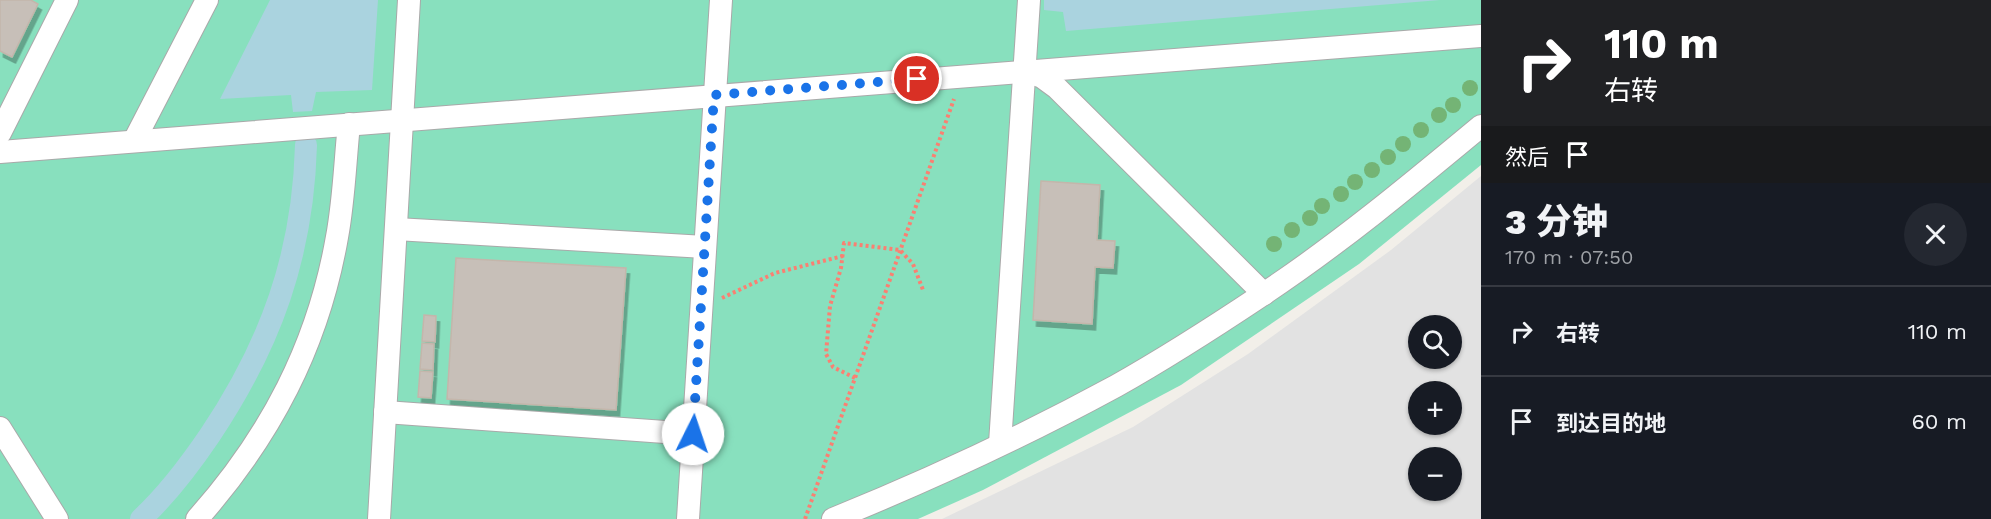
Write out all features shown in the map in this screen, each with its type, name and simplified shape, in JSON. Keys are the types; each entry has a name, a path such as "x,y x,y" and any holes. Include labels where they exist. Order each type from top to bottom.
{"street":[{"path":"0,133 67,0"},
{"path":"379,519 409,0"},
{"path":"687,519 721,0"},
{"path":"1000,444 1029,0"},
{"path":"134,141 197,3"},
{"path":"0,152 1481,36"},
{"path":"1057,88 1061,75 1077,66"},
{"path":"1025,70 1042,77 1057,88 1264,294"},
{"path":"197,519 227,486 270,422 301,363 323,297 338,237 349,124"},
{"path":"833,519 894,494 1000,444 1116,386 1194,339 1264,294 1353,230 1481,126"},
{"path":"396,229 705,247"},
{"path":"386,412 693,434"},
{"path":"0,428 57,519"}],"path":[{"path":"805,519 962,75"},
{"path":"855,378 833,367 826,354 830,306 841,268 844,243 900,250 913,264 923,290"},
{"path":"701,307 775,273 843,256"}],"green space":[{"path":"0,0 1481,0 1481,165 1359,264 1181,385 983,490 918,519 0,519"}],"shaded area":[{"path":"1481,176 1481,519 942,519 1133,427 1248,354 1391,250"}],"water":[{"path":"270,0 378,0 372,90 316,92 312,111 293,112 291,95 220,99"},
{"path":"1044,0 1440,0 1066,31 1063,12 1044,10"}],"building":[{"path":"0,0 31,0 38,4 12,57 0,51"},
{"path":"1041,181 1100,185 1097,240 1115,241 1113,268 1095,267 1092,324 1033,320"},
{"path":"456,258 626,268 616,410 447,399"},
{"path":"424,315 436,316 435,342 422,341"},
{"path":"422,343 434,344 433,370 420,369"},
{"path":"420,371 433,372 431,398 418,397"}],"waterway":[{"path":"141,519 178,479 210,435 232,401 266,332 280,297 298,224 304,185 306,145"}],"route":[{"path":"693,434 714,95 917,79"}]}
